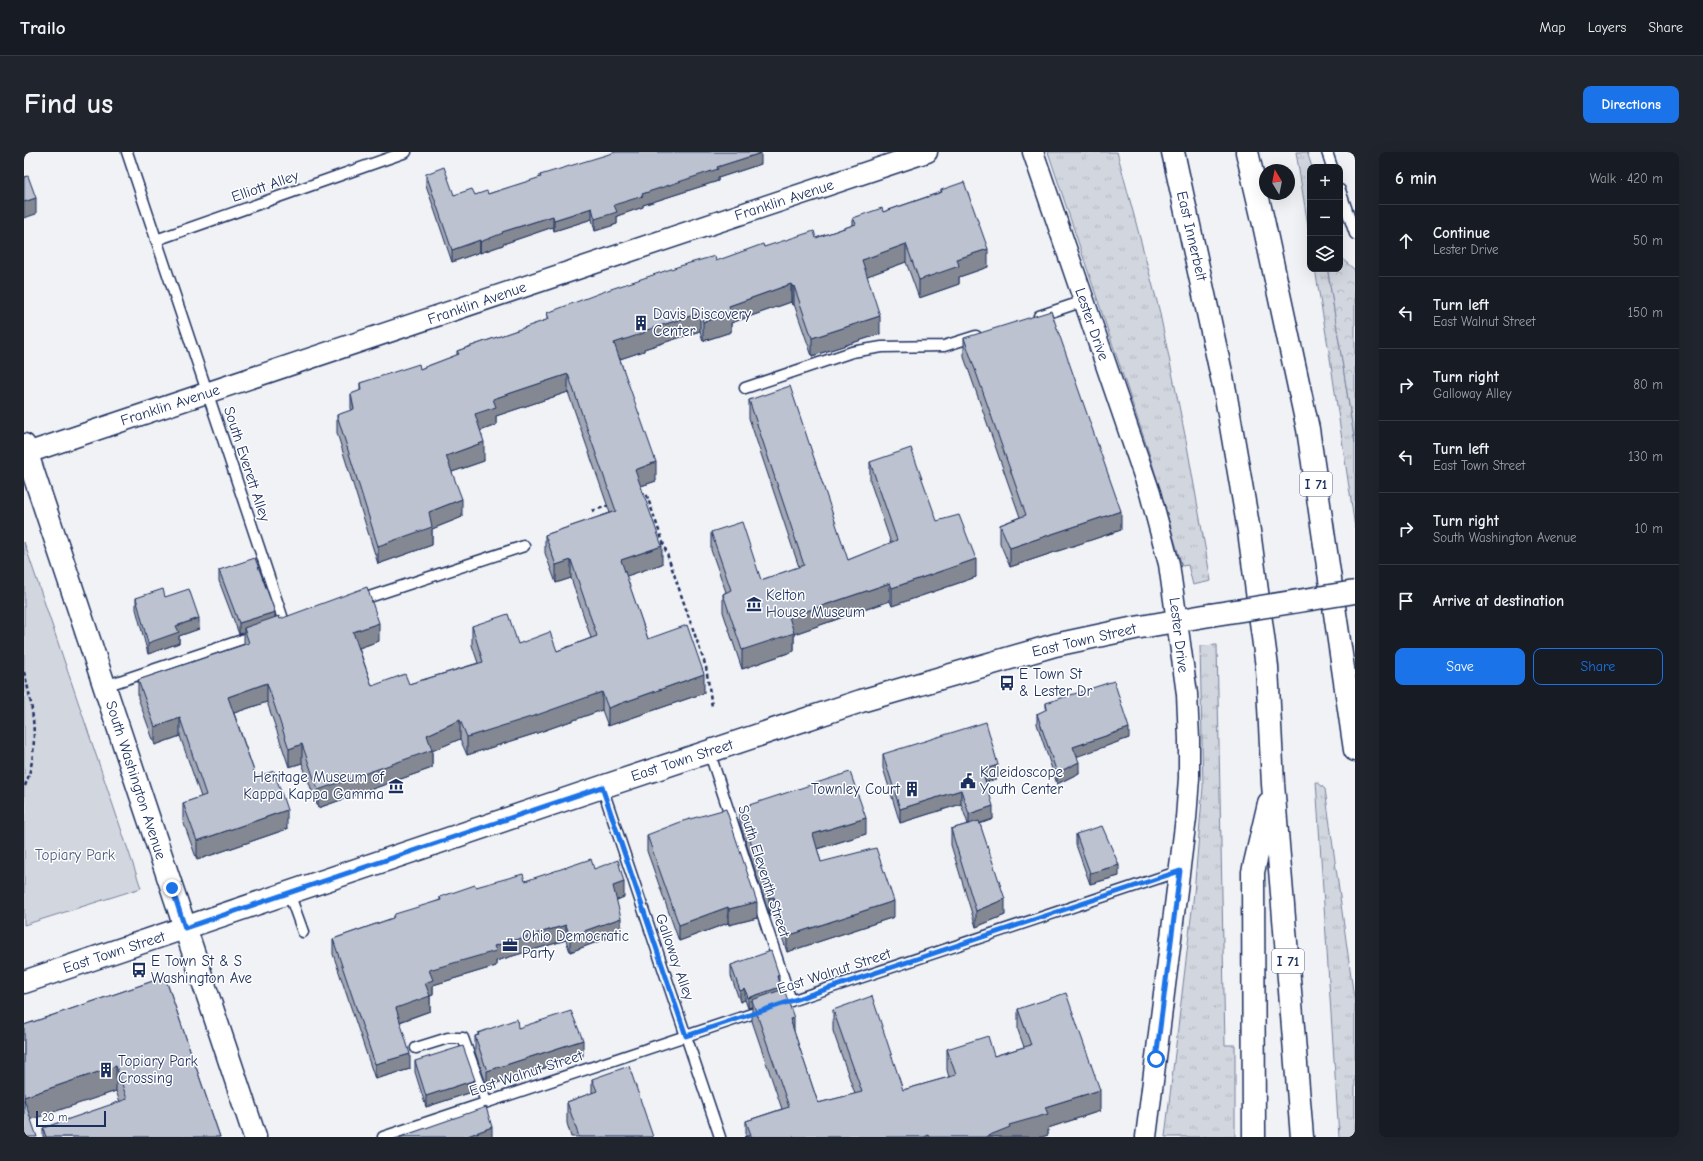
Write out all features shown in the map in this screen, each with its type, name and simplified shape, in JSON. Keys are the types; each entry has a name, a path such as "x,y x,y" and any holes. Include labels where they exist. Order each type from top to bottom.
{"main road":[{"name":"East Innerbelt","path":"1173,152 1210,320"},
{"name":"I 71","path":"1247,152 1308,429 1355,750"},
{"path":"1253,152 1263,220"},
{"name":"I 71","path":"1210,320 1225,391 1249,531 1266,667 1273,784 1302,1137"},
{"name":"South Washington Avenue","path":"25,449 255,1137"},
{"name":"East Town Street","path":"24,982 861,701 1055,645 1177,620 1355,592"},
{"path":"1254,1137 1253,872 1273,784"}],"street":[{"name":"Franklin Avenue","path":"25,449 207,393 928,152"},
{"name":"Lester Drive","path":"1033,152 1150,493 1169,564 1187,694 1189,739 1187,811 1146,1137"}],"lane":[{"name":"South Everett Alley","path":"105,686 281,627 207,393 127,152"},
{"name":"Elliott Alley","path":"156,240 406,152"},
{"path":"1327,152 1331,164"},
{"path":"1343,199 1355,234"},
{"path":"1030,319 1084,301"},
{"path":"745,388 852,352 882,347 944,346 987,332"},
{"path":"348,604 524,546"},
{"name":"South Eleventh Street","path":"709,751 791,1001"},
{"name":"Galloway Alley","path":"602,787 720,1137"},
{"name":"East Walnut Street","path":"383,1137 1180,871"},
{"path":"289,893 303,932"},
{"path":"416,1048 448,1038 463,1038 486,1102"}],"path":[{"path":"639,495 646,493 706,667 712,707"},
{"path":"592,511 612,504"},
{"path":"24,672 31,703 34,744 27,781 24,788"}],"green space":[{"path":"1048,152 1117,152 1159,309 1186,440 1211,581 1193,585 1188,565 1182,566 1151,459"},
{"path":"1296,152 1307,152 1311,164 1307,164 1307,220"},
{"path":"1343,260 1355,270 1355,443 1328,272 1343,272"},
{"path":"1316,272 1328,272 1355,443 1355,528 1330,358"},
{"name":"Topiary Park","path":"24,542 141,888 24,925"},
{"path":"1217,645 1225,1045 1235,1045 1235,1137 1165,1137 1194,893 1203,787 1200,646"},
{"path":"1316,781 1325,789 1355,1005 1355,1137 1339,1137"}],"building":[{"path":"616,152 761,153 717,167 718,169 642,194 643,196 614,205 617,212 595,219 592,208 554,220 553,216 502,232 503,233 480,242 480,240 452,250 426,174 444,167 454,195 472,189 475,195 487,191 488,194 541,177 540,175"},
{"path":"28,176 36,198 24,202 24,177"},
{"path":"964,182 988,249 957,259 959,266 919,280 906,244 862,260 880,316 812,338 794,286 791,284 729,306 731,314 703,322 700,313 644,331 644,333 614,343 656,462 635,470 662,546 621,560 648,639 687,625 704,674 608,708 602,692 537,715 467,737 460,720 427,735 432,750 318,790 302,744 289,749 267,683 228,697 256,777 274,771 287,810 197,841 183,803 206,795 180,718 155,727 138,680 249,643 244,628 279,616 280,619 367,587 379,623 353,632 372,686 405,674 409,684 483,662 472,626 508,614 518,644 550,632 557,651 597,636 571,560 556,565 545,535 616,511 568,374 493,399 496,407 475,414 484,442 446,456 462,499 429,512 432,527 378,546 337,415 354,409 351,394 361,390 360,383 419,364 420,369 459,354 457,351 549,319 547,313 608,290 686,264 715,256 716,261 763,244 764,247 814,231 816,238 856,224 853,218 882,208 883,212 942,192 941,190"},
{"path":"1051,311 1121,511 1010,548 1000,525 1026,515 964,338"},
{"path":"790,386 848,560 897,540 870,462 911,448 937,521 959,515 976,559 892,588 890,583 789,617 794,633 742,650 723,594 731,590 711,532 742,522 761,580 804,565 749,400"},
{"path":"255,558 275,612 239,623 219,570"},
{"path":"163,589 165,597 189,589 199,618 176,626 179,632 148,643 136,598"},
{"path":"1114,681 1129,728 1073,747 1079,762 1057,773 1037,714 1047,709 1046,703"},
{"path":"986,722 998,765 982,770 993,806 969,814 961,790 900,809 883,754"},
{"path":"850,772 866,818 813,834 821,862 876,848 894,901 787,936 774,897 769,898 740,808"},
{"path":"726,809 757,902 729,909 728,907 679,925 647,835 683,821"},
{"path":"979,821 1005,899 976,911 951,829"},
{"path":"1102,826 1119,865 1090,873 1076,834"},
{"path":"591,859 594,869 618,860 624,882 613,886 621,918 570,936 566,925 494,946 496,951 429,970 433,980 425,983 430,996 396,1008 410,1054 375,1064 333,939 393,918 395,914 441,900 440,897 475,885 476,887 523,874 525,881"},
{"path":"771,951 779,975 777,976 780,987 748,998 745,989 740,991 731,965"},
{"name":"Topiary Park Crossing","path":"165,977 220,1137 46,1137 43,1128 127,1099 116,1066 24,1097 24,1025"},
{"path":"784,989 794,1018 790,1019 818,1103 862,1092 833,1010 872,996 903,1090 956,1075 947,1049 988,1036 994,1056 1031,1045 1018,1009 1066,993 1100,1090 1045,1107 1048,1114 1009,1125 1010,1127 985,1137 930,1137 929,1135 924,1137 744,1137 751,1135 746,1121 789,1107 752,1000"},
{"path":"571,1011 583,1040 487,1071 475,1036 479,1035 478,1033 517,1019 518,1028"},
{"path":"463,1046 475,1080 426,1096 415,1061"},
{"path":"629,1066 653,1137 579,1137 567,1102 597,1091 592,1079"},
{"path":"24,1099 37,1137 24,1137"},
{"path":"486,1107 492,1127 465,1137 400,1137"}],"place":[{"name":"Davis Discovery Center","path":"641,323"},
{"name":"Kelton House Museum","path":"754,604"},
{"name":"E Town St & Lester Dr","path":"1007,683"},
{"name":"Kaleidoscope Youth Center","path":"968,781"},
{"name":"Heritage Museum of Kappa Kappa Gamma","path":"396,786"},
{"name":"Townley Court","path":"912,789"},
{"name":"Ohio Democratic Party","path":"510,945"},
{"name":"E Town St & S Washington Ave","path":"139,970"},
{"name":"Topiary Park Crossing","path":"106,1070"}],"route":[{"path":"172,888 185,928 602,787 686,1036 1180,871 1156,1059"}]}
